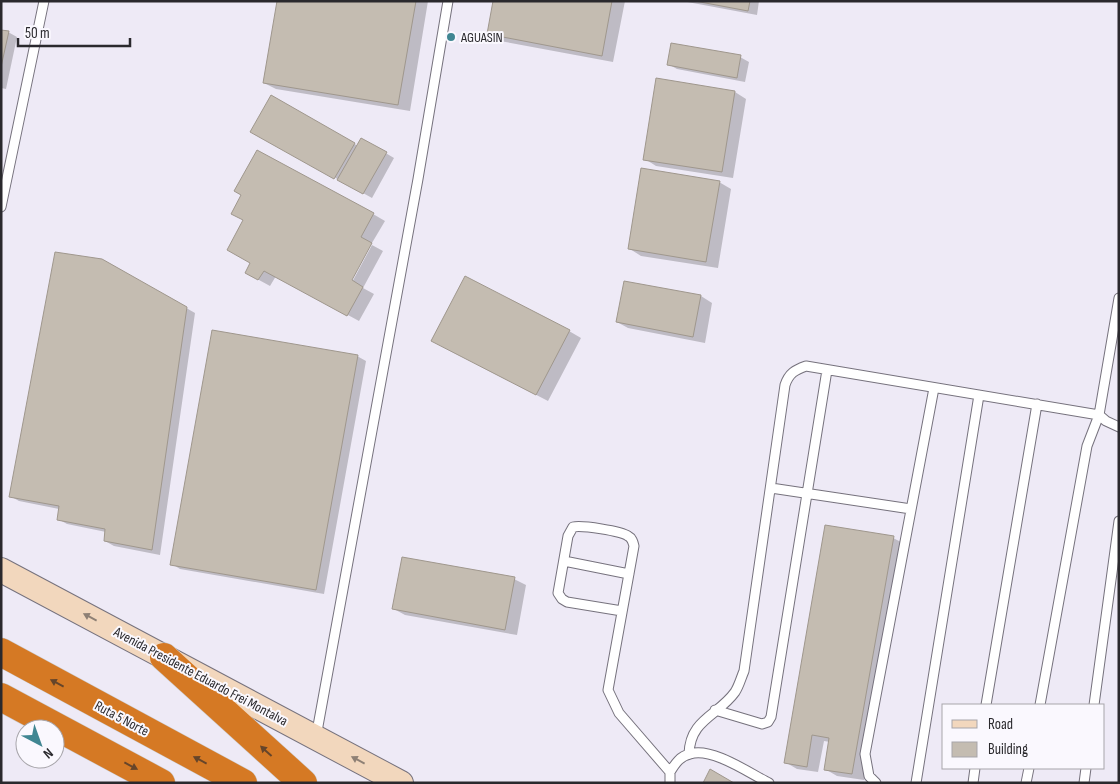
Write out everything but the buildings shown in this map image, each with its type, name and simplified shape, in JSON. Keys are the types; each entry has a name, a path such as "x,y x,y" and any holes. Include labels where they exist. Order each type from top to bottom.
{"highway":[{"name":"Ruta 5 Norte","path":"1,652 243,783"},
{"path":"164,657 303,783"},
{"path":"1,697 161,783"}],"street":[{"name":"Avenida Presidente Eduardo Frei Montalva","path":"1,570 401,783"}],"lane":[{"path":"1,207 44,1"},
{"path":"316,737 418,179 448,1"},
{"path":"1040,704 1088,446 1099,415 1119,298"},
{"path":"689,754 690,742 694,732 715,710 726,703 736,691 744,670 785,385 788,376 795,370 806,366 1037,404 1099,415 1106,421 1119,426"},
{"path":"715,710 762,724 768,722 770,717 827,370"},
{"path":"876,783 868,776 865,754 934,388"},
{"path":"916,783 979,395"},
{"path":"986,704 1037,404"},
{"path":"771,488 911,508"},
{"path":"1094,704 1119,521"},
{"path":"622,611 567,602 558,593 568,536 573,527 580,526 616,532 628,536 632,540 634,546 608,690 620,713 670,772"},
{"path":"564,561 629,574"},
{"path":"670,783 670,772 678,760 689,754 702,752 717,757 769,783"},
{"path":"972,783 975,769"},
{"path":"1026,783 1029,769"},
{"path":"1084,783 1086,769"}],"place":[{"name":"AGUASIN","path":"451,37"}]}
